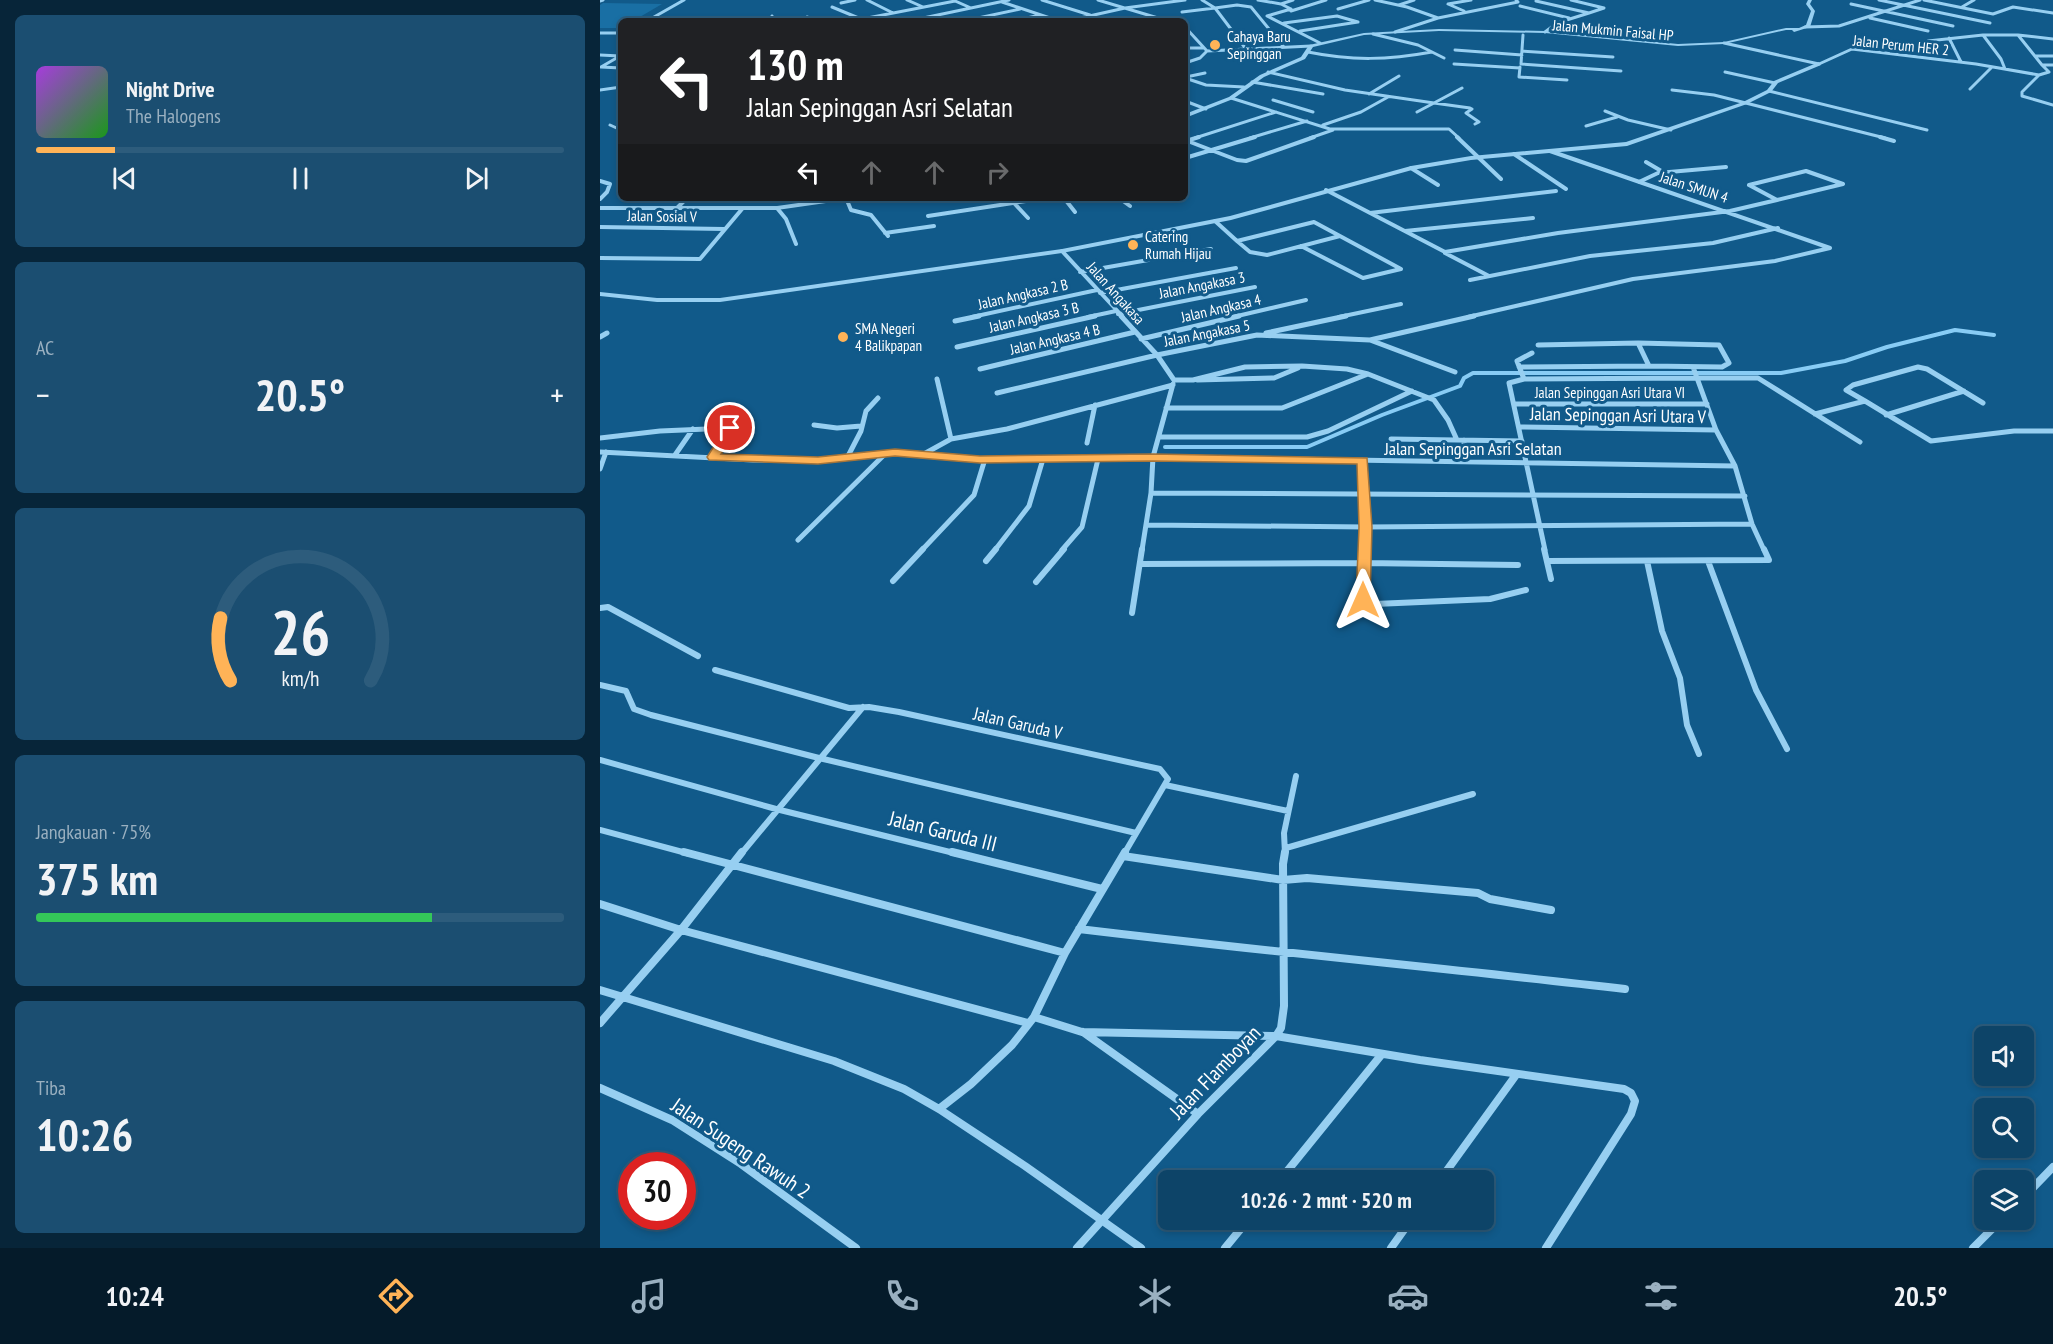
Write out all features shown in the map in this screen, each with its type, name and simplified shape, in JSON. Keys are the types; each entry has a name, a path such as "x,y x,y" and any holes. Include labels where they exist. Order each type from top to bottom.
{"street":[{"path":"652,18 684,0"},
{"path":"840,3 855,0"},
{"path":"867,0 893,13"},
{"path":"907,0 924,7"},
{"path":"925,18 1009,0"},
{"path":"1042,0 1092,15"},
{"path":"1098,0 1158,18"},
{"path":"1104,2 1112,0"},
{"path":"1080,18 1125,8 1185,0"},
{"path":"1202,0 1215,8 1246,49"},
{"path":"1257,0 1281,4 1291,10"},
{"path":"1281,4 1293,0"},
{"path":"1267,16 1326,0"},
{"path":"1338,9 1369,0"},
{"path":"1375,0 1438,18"},
{"path":"1398,5 1414,0"},
{"path":"1465,12 1448,4 1471,0"},
{"path":"1395,32 1438,18 1518,2 1516,0"},
{"path":"1536,0 1589,13"},
{"path":"1545,32 1557,23 1604,8 1570,0 1553,4"},
{"path":"1879,0 1990,23"},
{"path":"1811,4 1804,27 1833,28 1922,0 1993,14 2001,14 2010,7 2053,13"},
{"path":"1962,7 1974,0"},
{"path":"867,18 953,1 971,8"},
{"path":"998,1 1050,18"},
{"path":"1851,4 1953,26"},
{"path":"1182,12 1244,5 1251,7 1283,46"},
{"path":"1520,6 1570,18"},
{"path":"832,7 860,18"},
{"path":"919,8 938,15"},
{"path":"977,18 1020,8"},
{"path":"1027,18 1040,15"},
{"path":"1258,15 1284,23 1320,43"},
{"path":"1284,23 1337,15 1359,22 1299,31"},
{"path":"1869,18 1928,31"},
{"name":"Jalan Mukmin Faisal HP","path":"1188,115 1231,98 1268,72 1298,60 1320,43 1373,34 1545,32 1678,45 1724,43 1804,27"},
{"name":"Jalan Mukmin Faisal HP","path":"1422,32 1573,38 1664,48 1733,45 1765,39 1804,27"},
{"path":"1188,29 1207,51 1283,46 1310,49 1339,58 1377,59 1395,59 1432,52"},
{"path":"600,33 618,33"},
{"path":"1373,34 1418,45 1444,58"},
{"path":"1524,35 1519,77 1567,80"},
{"path":"1983,35 2001,59 2005,69"},
{"path":"1928,40 1983,35 2018,35 2053,39"},
{"path":"2018,35 2049,72 2041,75 2022,92 2022,96 2053,105"},
{"path":"1949,38 1961,62"},
{"path":"1724,43 1819,64"},
{"path":"1188,48 1203,48"},
{"name":"Jalan Perum HER 2","path":"1819,64 1844,50 1852,49 2053,76"},
{"path":"1455,50 1614,57"},
{"path":"1188,62 1200,58 1207,51"},
{"path":"600,55 618,56"},
{"path":"2035,56 2053,56"},
{"path":"601,68 618,58"},
{"path":"1454,64 1622,71"},
{"path":"600,294 657,300 720,300 1062,251 1215,221 1411,168 1477,158 1627,144 1745,103 1769,91 1775,83 1819,64"},
{"path":"2042,65 2053,65"},
{"path":"1970,89 1992,67"},
{"path":"601,68 618,68"},
{"path":"1268,72 1368,94 1472,109 1466,113 1479,122 1475,124"},
{"path":"1725,72 1775,83"},
{"path":"1188,77 1205,73"},
{"path":"1368,94 1399,76"},
{"path":"1188,79 1206,85 1244,87"},
{"path":"1252,82 1323,94"},
{"path":"600,90 618,87"},
{"path":"1418,112 1462,88"},
{"path":"1672,90 1695,92 1745,103 1894,141"},
{"path":"1769,91 1927,130"},
{"path":"1322,126 1361,112 1389,96"},
{"path":"1231,98 1331,129 1449,129 1501,179"},
{"path":"1273,100 1313,112"},
{"path":"1188,101 1206,109"},
{"path":"1283,114 1300,108"},
{"path":"1188,140 1277,111"},
{"path":"1605,111 1617,117 1671,130"},
{"path":"1586,126 1617,117"},
{"path":"1188,157 1308,121"},
{"path":"618,123 610,125 618,129"},
{"path":"1188,142 1246,161 1324,135 1333,130 1331,129"},
{"name":"Jalan SMUN 4","path":"1370,340 1633,279 1775,261 1830,248 1730,211 1550,151"},
{"path":"1514,154 1566,189"},
{"path":"1646,162 1663,173"},
{"path":"1639,182 1663,173 1726,167"},
{"path":"1411,168 1438,185"},
{"path":"1445,252 1558,233 1730,211 1778,201 1843,184 1806,171 1749,185 1778,201"},
{"path":"600,181 610,184 600,199"},
{"path":"1326,190 1490,277"},
{"path":"1370,213 1556,191"},
{"path":"676,209 684,201"},
{"path":"600,208 777,208 826,201"},
{"path":"848,201 851,210 871,215 887,235 934,226"},
{"path":"928,216 1027,201"},
{"path":"1066,201 1075,212"},
{"path":"1123,201 1130,206"},
{"path":"1014,203 1028,218"},
{"path":"777,208 786,219 796,244"},
{"path":"600,258 700,259 742,209"},
{"path":"1404,231 1533,218"},
{"path":"1215,221 1243,248 1258,255 1267,255 1340,236"},
{"path":"1237,242 1311,222 1401,269 1363,278 1301,246"},
{"name":"Jalan Sosial V","path":"600,227 724,229"},
{"path":"1470,280 1613,253 1713,243 1778,228"},
{"path":"1080,272 1212,249"},
{"name":"Jalan Angakasa","path":"1062,251 1157,355 1173,383"},
{"name":"Jalan Angkasa 2 B","path":"955,321 1099,292 1236,268"},
{"name":"Jalan Angakasa 3","path":"1117,312 1255,287"},
{"name":"Jalan Angkasa 4","path":"1141,339 1306,300"},
{"path":"1257,335 1401,304"},
{"name":"Jalan Angkasa 3 B","path":"957,347 1117,312"},
{"name":"Jalan Angkasa 4 B","path":"980,369 1136,332"},
{"path":"600,337 607,333"},
{"name":"Jalan Angakasa 5","path":"997,393 1157,355 1257,335 1370,340 1455,372"},
{"path":"1638,343 1649,366"},
{"path":"1519,367 1722,367 1730,363 1719,345 1638,343 1538,345"},
{"path":"1524,379 1518,359 1532,353"},
{"path":"1193,380 1230,381 1274,378 1302,366"},
{"path":"922,455 949,439 1007,429 1173,383 1245,367 1302,366 1347,369 1368,374 1434,400 1448,420 1457,440"},
{"path":"1547,561 1769,560 1752,524 1735,465 1716,430 1693,367"},
{"path":"1983,403 1927,369 1918,367 1852,385 1846,390 1931,441 2014,431 2053,432"},
{"path":"1166,408 1282,408 1368,374"},
{"path":"1551,579 1539,526 1535,494 1509,383 1524,379 1758,378 1779,389 1860,442"},
{"path":"936,379 949,439"},
{"path":"1132,613 1147,525 1154,455 1173,383"},
{"path":"1160,438 1307,437 1328,431 1412,391"},
{"path":"1886,415 1964,392"},
{"path":"847,458 866,411 878,398"},
{"path":"1815,414 1865,401"},
{"name":"Jalan Sepinggan Asri Utara VI","path":"1514,404 1707,404"},
{"path":"1087,442 1095,405"},
{"path":"713,457 725,441 730,428 746,414"},
{"path":"814,425 861,428"},
{"name":"Jalan Sepinggan Asri Utara V","path":"1519,427 1716,430"},
{"path":"600,438 693,429 730,428"},
{"path":"675,455 693,429"},
{"path":"1391,439 1522,441"},
{"path":"1464,440 1464,461"},
{"path":"600,469 603,452"},
{"name":"Jalan Sepinggan Asri Selatan","path":"603,452 818,461 887,452 985,459 1098,459 1154,455 1735,465"},
{"path":"798,540 887,452"},
{"path":"892,581 974,495 985,459"},
{"path":"986,561 1029,506 1043,459"},
{"path":"1036,582 1082,527 1098,459"},
{"path":"1362,460 1366,527 1363,600 1369,604 1490,599 1526,590"},
{"path":"1151,493 1745,496"},
{"path":"1147,525 1366,527 1752,524"},
{"path":"1647,561 1662,632 1680,678 1687,725 1699,754"},
{"path":"1708,561 1756,690 1787,749"},
{"path":"1140,564 1518,565"},
{"path":"600,608 608,608 698,656"},
{"name":"Jalan Garuda V","path":"715,670 849,708 863,707 910,714 1160,769 1168,779 1165,785"},
{"path":"600,685 626,691 634,709 638,711 819,758 1136,834"},
{"path":"600,1023 681,930 776,809 863,707"},
{"name":"Jalan Garuda III","path":"600,760 776,809 1102,889"},
{"name":"Jalan Flamboyan","path":"1077,1248 1198,1114 1276,1036 1281,1028 1284,1006 1283,880 1286,848 1284,833 1296,777"},
{"path":"939,1109 971,1084 1012,1045 1031,1020 1065,953 1165,785 1288,811"},
{"path":"1286,848 1473,794"},
{"path":"600,830 1065,953"},
{"path":"1123,856 1283,880 1307,878 1478,893 1490,898 1551,910"},
{"path":"600,904 681,930 1082,1032 1276,1036 1516,1075 1624,1089 1631,1093 1635,1101 1631,1114 1546,1248"},
{"path":"1079,929 1284,954 1430,967 1625,989"},
{"path":"600,990 716,1027 834,1060 904,1089 939,1109 1141,1248"},
{"path":"1082,1032 1118,1054 1198,1114"},
{"path":"1288,1170 1382,1054"},
{"path":"1447,1170 1516,1075"},
{"name":"Jalan Sugeng Rawuh 2","path":"600,1088 672,1120 741,1164 856,1248"},
{"path":"2034,1187 2053,1167"},
{"path":"1225,1248 1240,1230"},
{"path":"1391,1248 1404,1230"},
{"path":"1973,1248 1991,1230"}],"shaded area":[{"path":"603,3 662,4 638,18 618,18 618,28 600,28 600,5"}],"waterway":[{"path":"1165,447 1307,447 1382,415 1460,386 1464,378 1473,373 1781,373 1845,361 1887,347 1955,330 1994,335"}],"place":[{"name":"Cahaya Baru Sepinggan","path":"1215,45"},
{"name":"Catering Rumah Hijau","path":"1133,245"},
{"name":"SMA Negeri 4 Balikpapan","path":"843,337"}],"route":[{"path":"730,428 725,441 713,457 818,461 895,452 980,459 1153,457 1362,460 1366,527 1363,600"}]}
